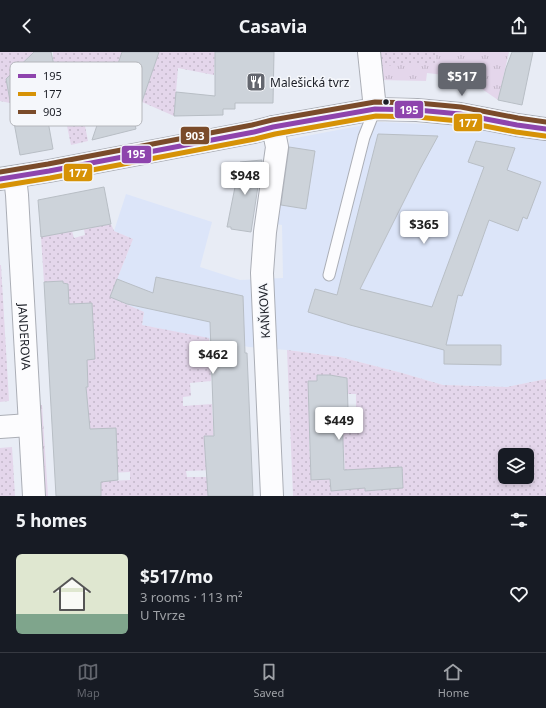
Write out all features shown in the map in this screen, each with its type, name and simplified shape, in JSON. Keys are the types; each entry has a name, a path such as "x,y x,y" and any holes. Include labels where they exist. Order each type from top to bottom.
{"street":[{"path":"369,52 375,109"},
{"path":"7,178 132,156 273,127 375,109 417,110 460,114 546,129"},
{"name":"KAŇKOVA","path":"272,496 262,273 265,232 277,147 273,127"},
{"name":"JANDEROVA","path":"7,178 17,203 34,496"},
{"path":"0,427 29,425"}],"lane":[{"path":"329,275 364,137 375,109"}],"shaded area":[{"path":"380,122 449,125 546,140 546,379 507,387 443,385 340,357 249,347 142,325 144,312 110,297 133,239 114,231 126,194 212,222 200,267 240,280 283,278 282,225 276,224 290,139"}],"green space":[{"path":"0,52 34,52 24,62 10,62 10,75 8,77 10,103 0,101"},
{"path":"53,52 122,52 118,62 54,62"},
{"path":"159,52 215,52 214,75 178,68 174,116 142,102"},
{"path":"380,52 436,63 435,52 509,52 498,100 482,89 452,83 453,76 427,73 426,81 379,80"},
{"path":"380,52 435,52 436,63 381,66"},
{"path":"67,126 85,126 88,141 71,145"},
{"path":"111,224 114,231 133,239 110,297 144,312 142,325 209,338 211,381 190,383 191,396 183,397 183,406 212,404 215,470 186,471 187,477 207,477 208,496 93,496 84,349 95,348 94,338 82,321 93,320 92,303 69,304 68,284 63,283 63,281 44,282 41,237 72,231 74,238 85,235 84,229","holes":["130,472 130,480 106,481 106,473"]},
{"path":"0,265 9,401 0,402"},
{"path":"287,350 340,357 443,385 507,387 546,379 546,496 293,496","holes":["317,375 330,375 347,378 348,394 356,394 356,409 343,409 343,413 319,414","309,439 325,439 325,448 344,448 345,479 349,478 349,490 331,491 330,479 311,480","402,467 403,488 365,491 364,469"]},
{"path":"42,405 48,496 42,496 36,406"},
{"path":"12,447 15,496 0,496 0,448"}],"building":[{"path":"34,52 51,52 53,62 24,62"},
{"path":"122,52 159,52 142,101 142,62 119,62"},
{"path":"215,52 274,52 273,103 235,103 235,109 223,109 223,115 174,116 176,92 215,96"},
{"path":"512,52 533,52 522,105 498,100 506,68"},
{"path":"10,75 10,101 6,79"},
{"path":"15,126 49,126 53,149 20,155"},
{"path":"97,126 135,126 136,129 92,140"},
{"path":"378,134 438,136 360,289 432,307 484,167 468,162 476,141 515,148 507,170 541,182 527,219 523,217 518,231 489,220 462,296 458,295 446,345 501,345 501,365 444,364 444,350 350,325 308,312 315,289 337,295"},
{"path":"289,147 315,151 306,209 281,205"},
{"path":"262,160 251,232 231,229 231,227 227,227 240,162"},
{"path":"104,187 111,224 41,237 38,200"},
{"path":"156,277 243,296 253,496 208,496 204,436 214,436 210,322 127,304 110,297 117,279 153,293"},
{"path":"63,281 63,283 68,284 69,304 92,303 95,359 87,360 88,387 86,387 90,429 116,428 118,480 101,482 101,496 56,496 44,282"},
{"path":"317,375 330,375 347,378 348,409 343,409 342,413 344,470 402,467 403,488 365,491 365,488 331,491 330,479 311,480 308,381 317,381"}],"transit line":[{"name":"903","path":"0,172 272,120 375,102 418,103 461,107 546,122"},
{"name":"195","path":"0,179 375,109 417,110 460,114 546,129"},
{"name":"177","path":"1,186 376,116 417,117 459,121 545,136"}],"place":[{"name":"Malešická tvrz","path":"256,82"}]}
